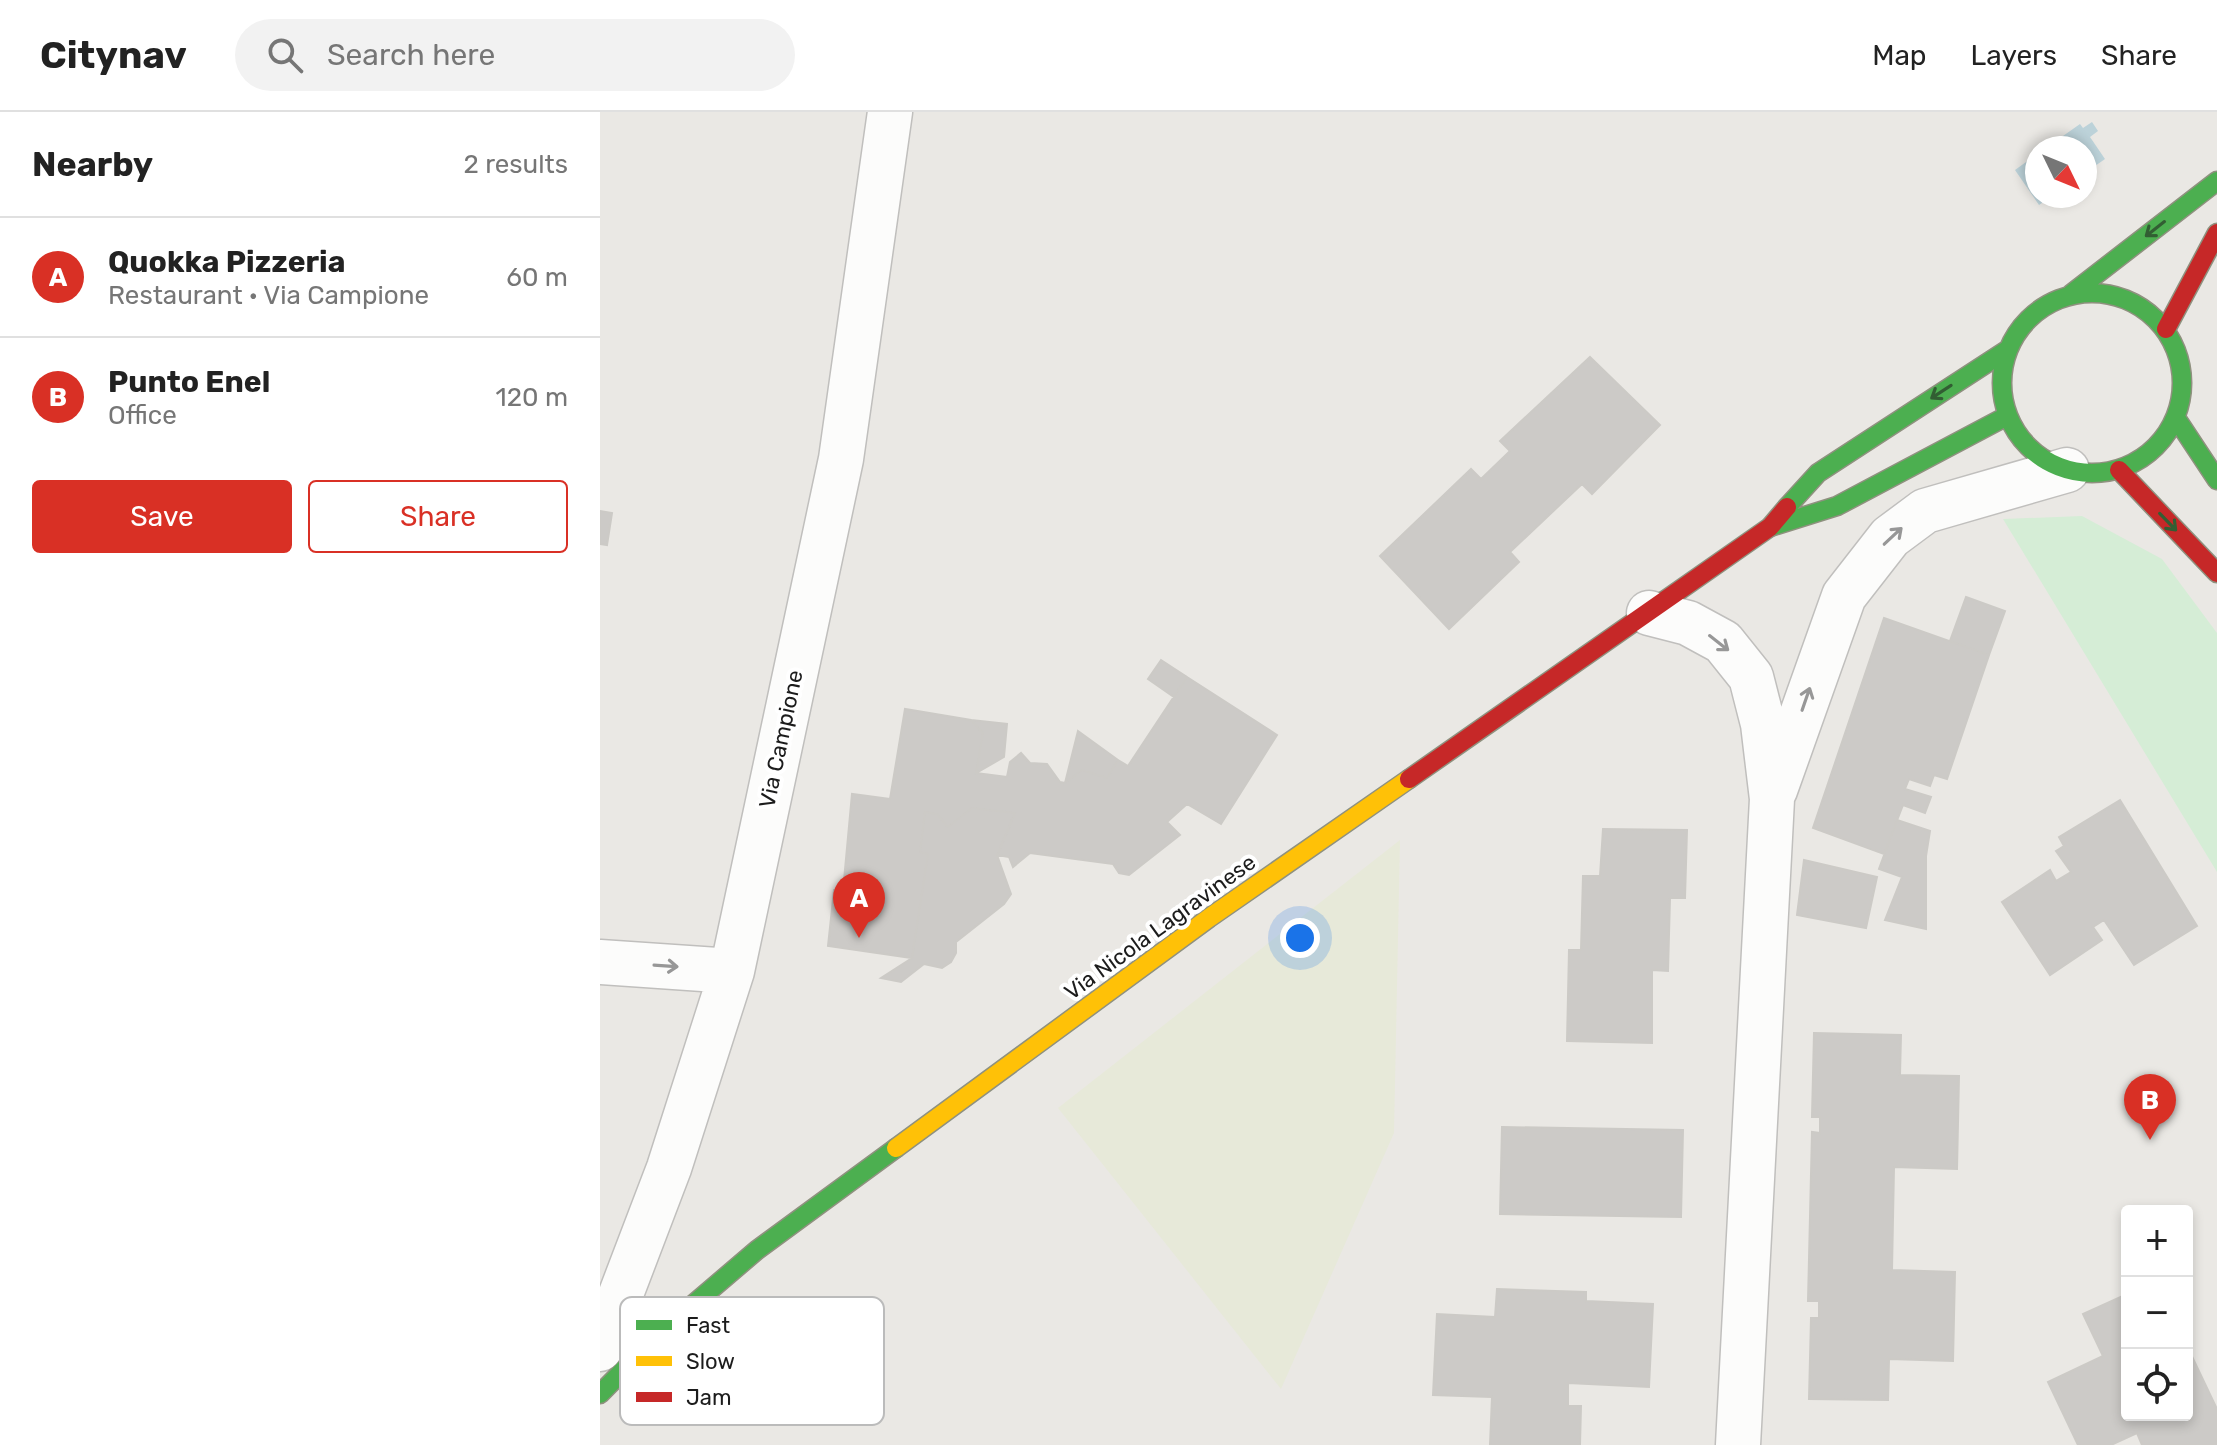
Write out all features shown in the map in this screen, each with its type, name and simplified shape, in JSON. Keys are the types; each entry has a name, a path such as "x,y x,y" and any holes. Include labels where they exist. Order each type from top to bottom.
{"street":[{"name":"Via Campione","path":"600,1349 669,1168 732,971 841,459 890,112"},
{"path":"2071,294 2107,293 2140,305 2166,329 2179,356 2183,387 2176,418 2153,450 2119,470 2085,474 2067,470 2052,466 2024,445 2007,416 2001,383 2007,350 2022,324 2044,306 2071,294 2217,181"},
{"path":"2166,329 2217,233"},
{"name":"Via Nicola Lagravinese","path":"702,1297 757,1250 1209,918 1770,527 1818,473 2007,350"},
{"name":"Via Nicola Lagravinese","path":"1770,527 1837,506 2007,416"},
{"path":"2176,418 2217,480"},
{"path":"1772,799 1844,596 1890,537 1925,511 2067,470"},
{"path":"2119,470 2217,573"},
{"path":"1649,613 1688,623 1723,642 1751,677 1763,724 1772,799 1738,1445"},
{"path":"600,962 732,971"},
{"name":"Via Nicola Lagravinese","path":"600,1394 620,1374"}],"green space":[{"path":"2082,516 2162,559 2217,633 2217,872 2003,519"},
{"path":"1400,840 1394,1133 1281,1389 1058,1108"}],"water":[{"path":"2092,122 2098,131 2091,136 2063,136 2080,124 2083,128"},
{"path":"2097,147 2105,159 2097,165"},
{"path":"2025,163 2025,185 2015,170"}],"building":[{"path":"1590,357 1660,425 1592,494 1582,484 1510,552 1519,562 1449,629 1380,556 1471,469 1481,479 1510,451 1500,441"},
{"path":"600,511 612,513 607,545 600,544"},
{"path":"1966,597 2005,611 1989,655 1950,641"},
{"path":"1884,618 1989,655 1947,779 1934,775 1930,786 1909,779 1905,789 1931,797 1925,813 1903,805 1884,854 1813,828"},
{"path":"1161,660 1187,677 1174,697 1148,679"},
{"path":"1187,677 1277,735 1221,824 1187,804 1167,822 1180,835 1129,875 1119,873 1113,864 1030,853 1013,867 1009,857 997,855 1015,813 972,808 948,827 937,814 925,812 920,852 928,854 912,958 828,946 834,890 843,891 852,794 890,799 905,709 971,720 983,733 976,773 1007,777 1010,762 1021,753 1030,763 1047,764 1060,782 1065,783 1082,770 1107,778 1118,760 1128,766"},
{"path":"971,720 1007,724 1004,757 976,773 983,733"},
{"path":"1078,731 1118,760 1107,778 1082,770 1065,783"},
{"path":"2120,800 2197,926 2134,965 2104,920 2093,927 2102,940 2050,975 2002,902 2050,870 2056,881 2071,872 2056,851 2064,846 2059,837"},
{"path":"972,808 1015,813 997,855 1011,894 1004,904 956,942 956,953 951,962 942,968 924,964 901,982 881,978 912,958 928,854 920,852 925,812 937,814 948,827"},
{"path":"1897,820 1930,831 1926,856 1926,929 1885,920 1902,877 1879,869"},
{"path":"1603,829 1687,830 1685,898 1670,898 1668,971 1652,970 1652,1043 1567,1041 1569,950 1581,950 1583,876 1600,876"},
{"path":"1804,860 1877,877 1866,928 1797,915"},
{"path":"1814,1033 1901,1035 1900,1075 1959,1076 1957,1169 1894,1167 1892,1270 1955,1272 1953,1361 1889,1359 1888,1400 1809,1399 1811,1318 1819,1318 1819,1301 1808,1301 1812,1132 1820,1133 1820,1117 1812,1117"},
{"path":"1502,1127 1683,1130 1681,1217 1500,1214"},
{"path":"1497,1289 1586,1292 1586,1301 1653,1304 1649,1387 1568,1383 1568,1406 1581,1406 1580,1445 1490,1445 1492,1397 1433,1395 1437,1314 1495,1317"},
{"path":"2121,1297 2121,1421 2193,1421 2193,1359 2217,1409 2217,1445 2142,1445 2137,1433 2111,1445 2078,1445 2048,1382 2103,1356 2083,1314"}],"traffic: fast":[{"path":"2071,294 2217,181"},
{"path":"2092,293 2110,294 2127,300 2156,319 2175,348 2181,365 2182,383 2181,401 2175,418 2156,447 2127,466 2110,472 2092,473 2074,472 2057,466 2028,447 2009,418 2003,401 2002,383 2003,365 2009,348 2028,319 2057,300 2074,294 2092,293"},
{"path":"1787,507 1818,473 2007,350"},
{"path":"1770,527 1837,506 2007,416"},
{"path":"2176,418 2217,480"},
{"path":"702,1297 757,1250 896,1148"},
{"path":"600,1394 620,1374"}],"traffic: slow":[{"path":"896,1148 1209,918 1409,779"}],"traffic: jam":[{"path":"2166,329 2217,233"},
{"path":"2119,470 2217,573"},
{"path":"1409,779 1770,527 1787,507"}],"place":[{"name":"Quokka Pizzeria","path":"859,938"},
{"name":"Punto Enel","path":"2150,1140"}]}
